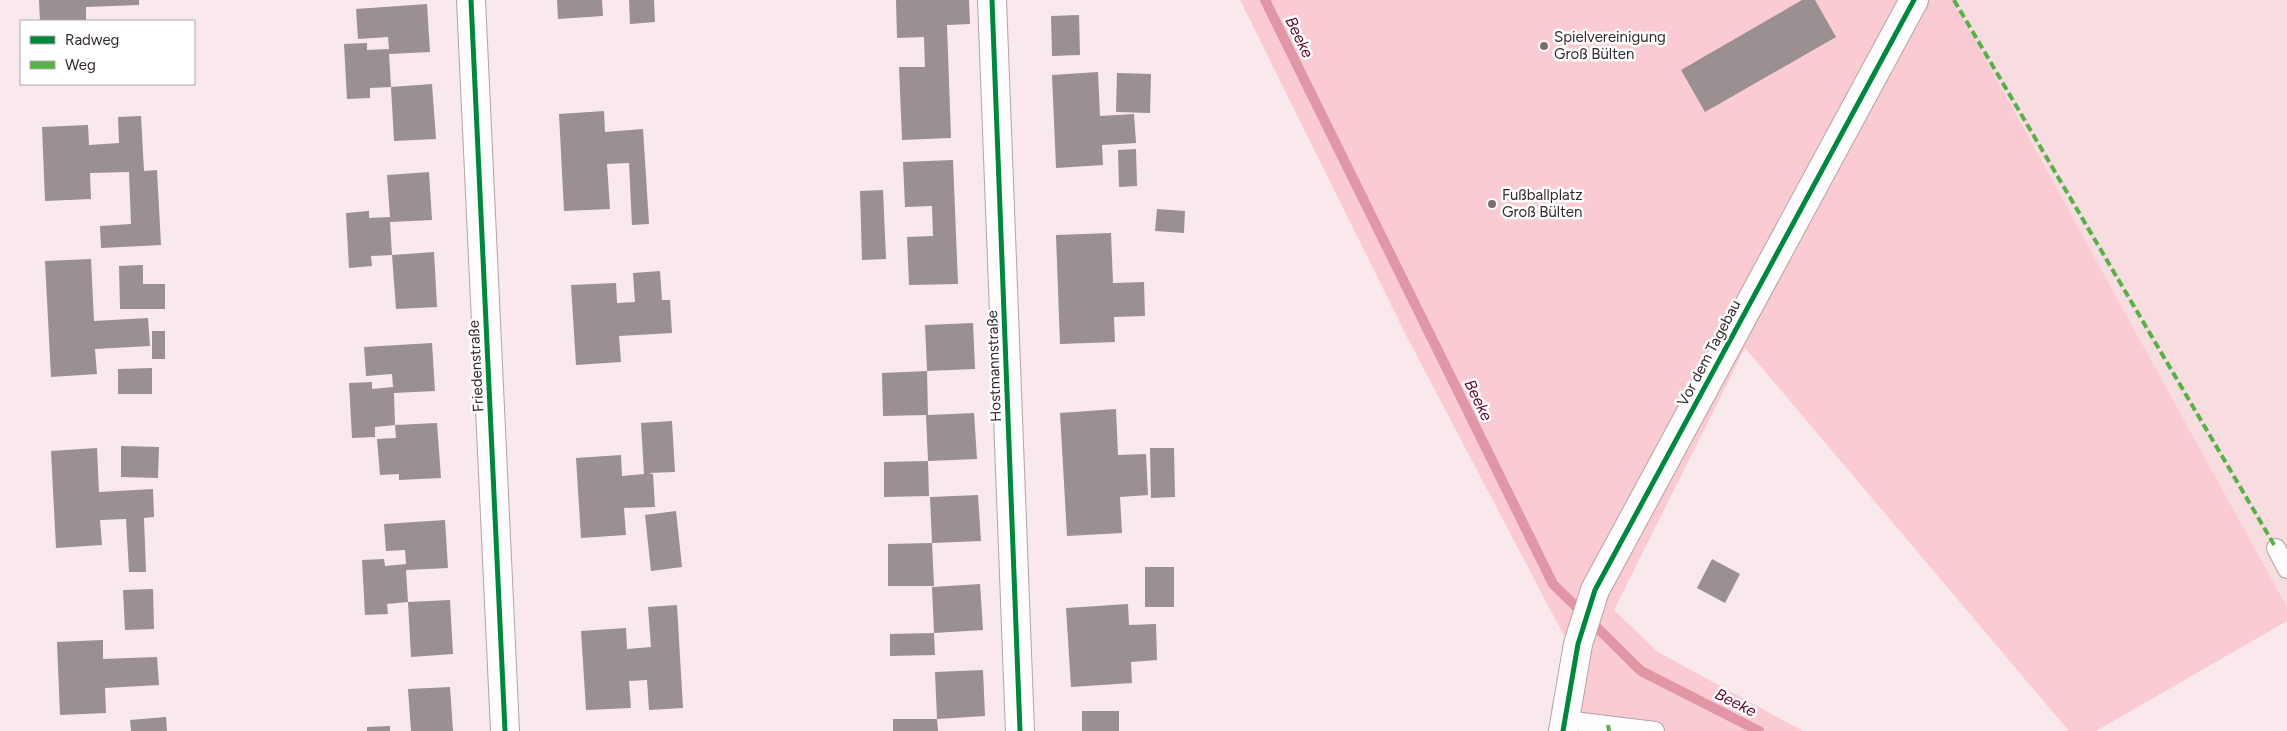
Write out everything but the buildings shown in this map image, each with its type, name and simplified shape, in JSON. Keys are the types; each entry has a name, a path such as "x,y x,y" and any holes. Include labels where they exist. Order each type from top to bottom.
{"street":[{"name":"Friedenstraße","path":"472,0 505,731"},
{"name":"Hostmannstraße","path":"992,0 1020,731"},
{"name":"Vor dem Tagebau","path":"1564,726 1578,644 1595,590 1914,0"}],"lane":[{"path":"2276,548 2287,569"},
{"path":"1564,726 1655,731"}],"shaded area":[{"path":"1240,0 1921,0 1881,74 1775,288 1922,0 1953,0 2287,607 2287,621 2096,731 2069,731 1745,348 1614,610 1658,652 1803,731 1575,731 1583,672 1406,335"},
{"path":"1953,0 2287,0 2287,607"}],"waterway":[{"name":"Beeke","path":"1265,0 1553,584 1641,671 1759,731"}],"marked path":[{"path":"1954,0 2276,548"},
{"path":"1608,725 1609,731"}],"cycle path":[{"path":"471,0 505,731"},
{"path":"992,0 1020,731"},
{"path":"1563,731 1578,644 1595,590 1914,0"}],"place":[{"name":"Spielvereinigung Groß Bülten","path":"1544,46"},
{"name":"Fußballplatz Groß Bülten","path":"1492,204"}]}
